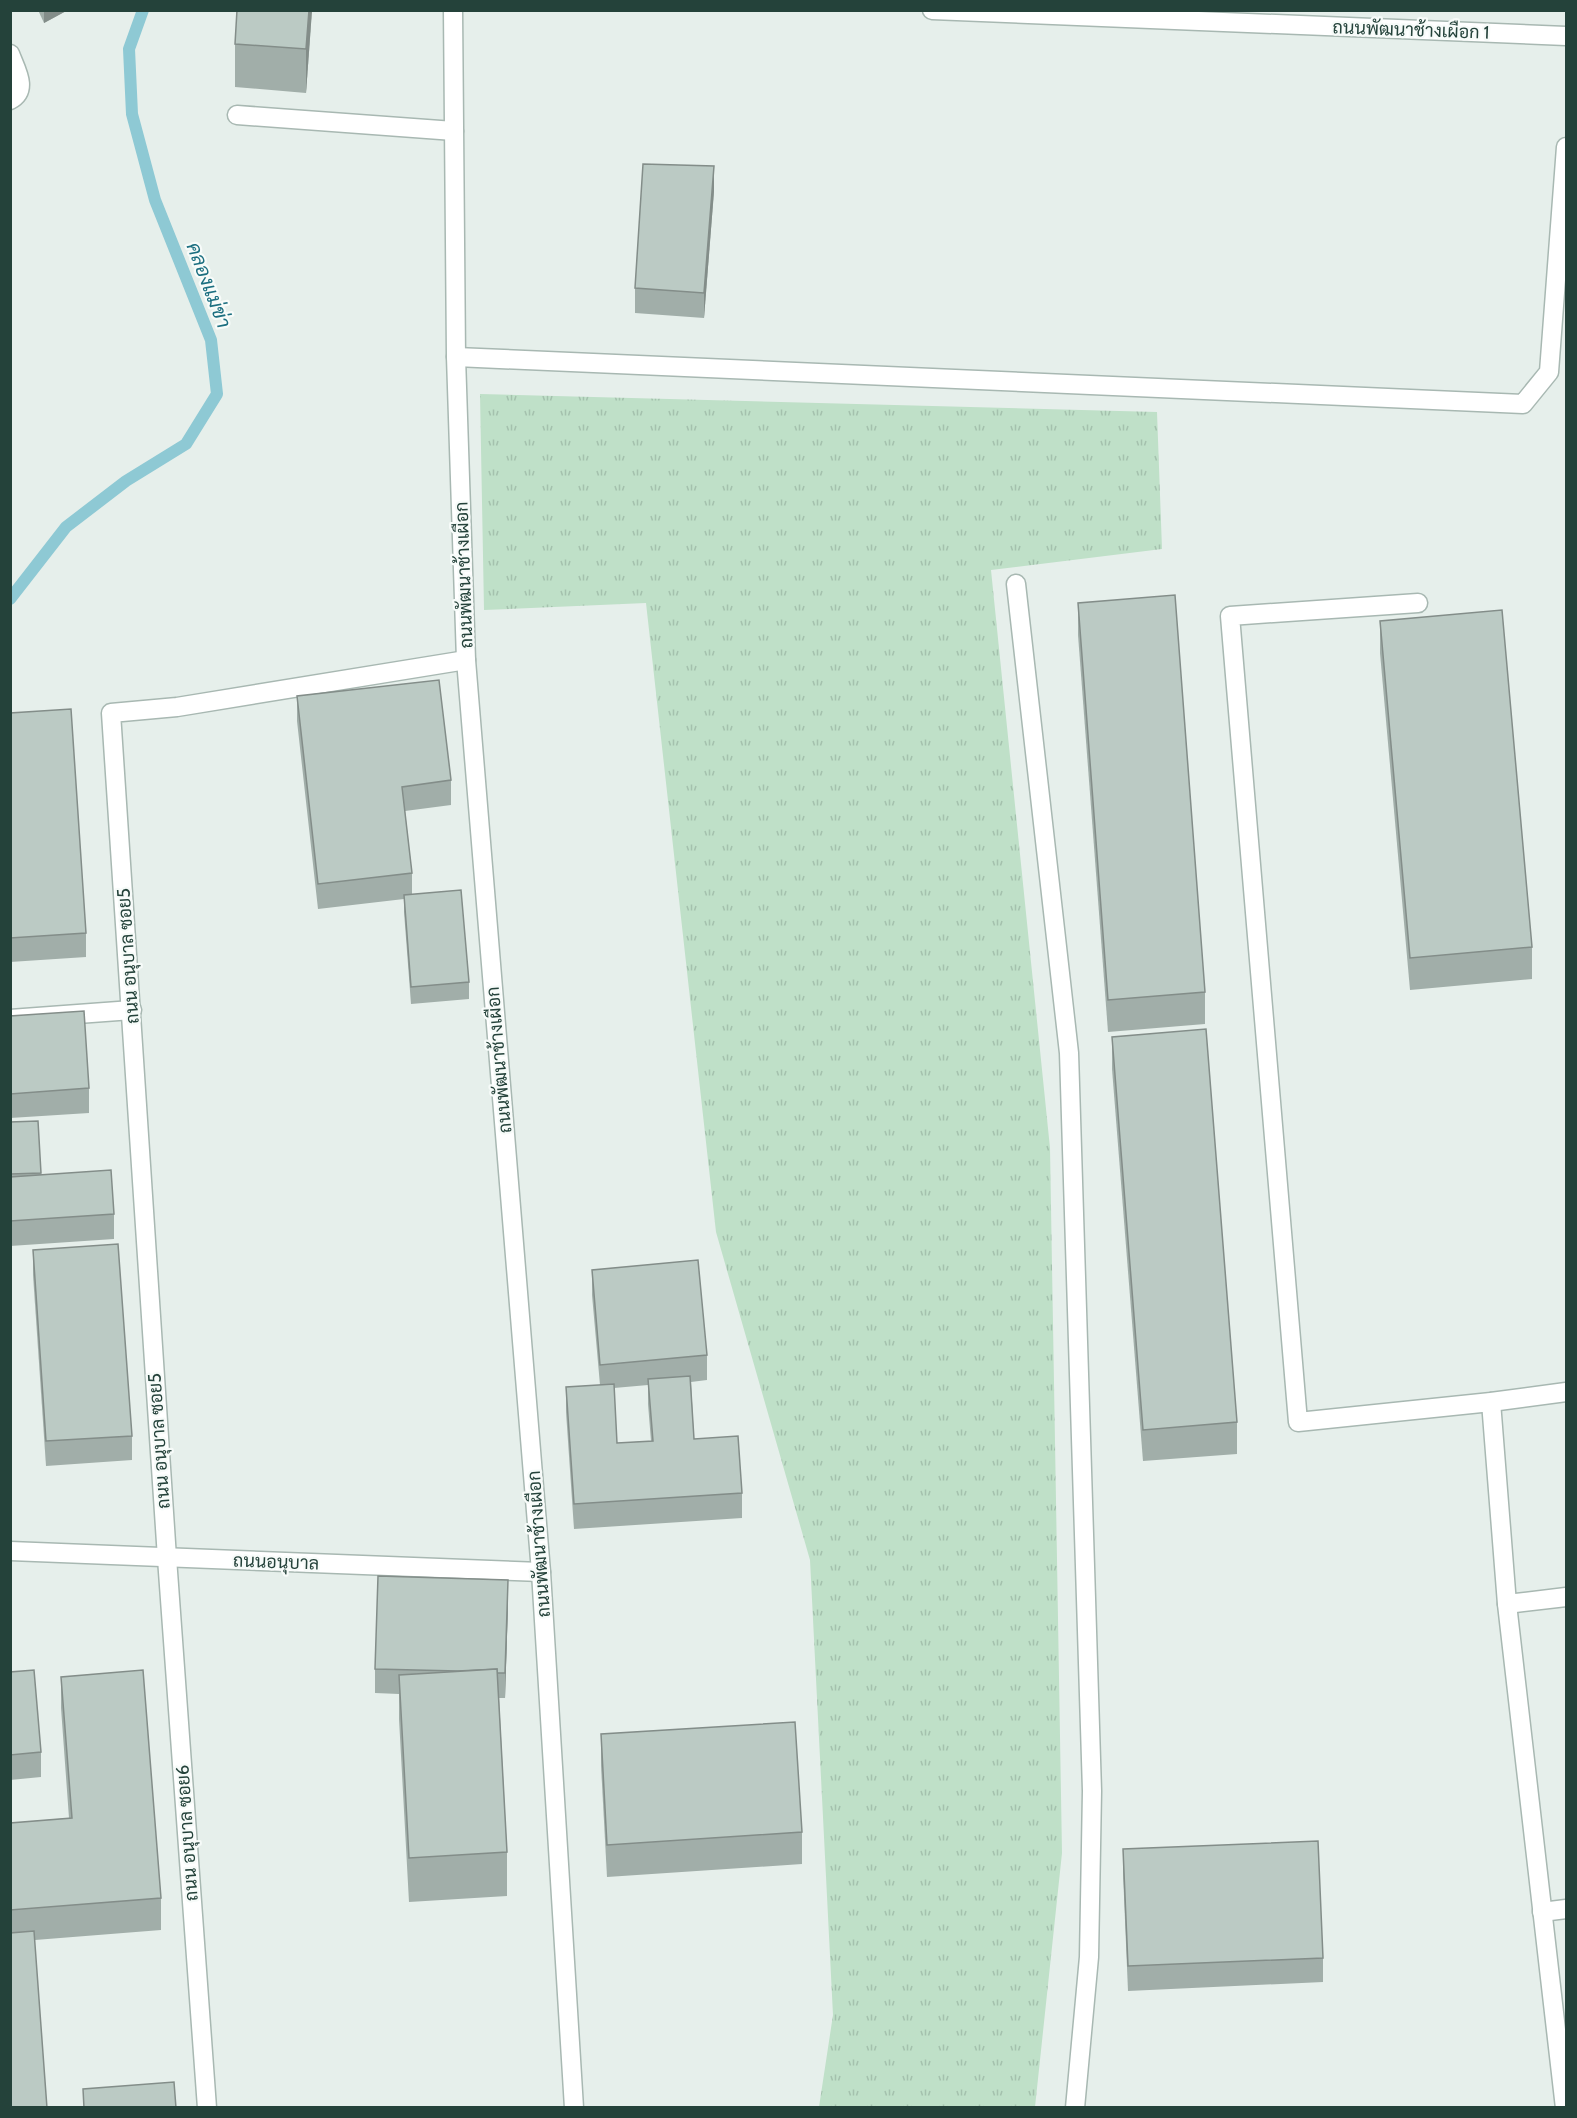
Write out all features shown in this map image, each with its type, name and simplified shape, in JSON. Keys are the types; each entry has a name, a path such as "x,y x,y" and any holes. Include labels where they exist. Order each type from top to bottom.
{"street":[{"name":"ถนนพัฒนาช้างเผือก","path":"453,10 456,357 466,660 542,1572 574,2108"},
{"name":"ถนนพัฒนาช้างเผือก 1","path":"932,10 1566,36"},
{"path":"10,54 20,81 21,91 10,100"},
{"path":"237,115 454,131"},
{"path":"456,357 1523,404 1549,372 1566,158"},
{"path":"1016,584 1069,1053 1092,1791 1089,1957 1075,2108"},
{"path":"1418,603 1230,615 1298,1422 1566,1392"},
{"name":"ถนน อนุบาล ซอย5","path":"167,1558 111,713 177,707 466,660"},
{"path":"10,1019 132,1010"},
{"path":"1491,1402 1507,1604 1564,2108"},
{"name":"ถนนอนุบาล","path":"10,1551 542,1572"},
{"name":"ถนน อนุบาล ซอย6","path":"167,1558 207,2108"},
{"path":"1507,1604 1566,1597"},
{"path":"1542,1912 1566,1909"}],"green space":[{"path":"480,394 1157,412 1162,549 991,570 1050,1148 1062,1853 1035,2107 819,2107 833,2015 810,1560 716,1232 646,603 484,610"}],"building":[{"path":"237,10 309,10 306,49 235,44"},
{"path":"643,164 714,166 704,293 635,288"},
{"path":"1175,595 1205,992 1108,1000 1078,603"},
{"path":"1502,610 1532,947 1410,958 1380,621"},
{"path":"439,680 451,780 402,787 412,873 318,884 297,696"},
{"path":"71,709 86,933 10,938 10,713"},
{"path":"461,890 469,982 411,987 404,895"},
{"path":"84,1011 89,1088 10,1094 10,1016"},
{"path":"1206,1029 1237,1422 1143,1430 1112,1037"},
{"path":"38,1121 41,1173 10,1174 10,1122"},
{"path":"111,1170 114,1214 10,1221 10,1177"},
{"path":"118,1244 132,1436 46,1441 33,1250"},
{"path":"698,1260 707,1355 600,1365 592,1270"},
{"path":"690,1376 694,1439 738,1436 742,1493 574,1504 566,1387 614,1384 617,1443 653,1441 648,1379"},
{"path":"378,1576 508,1580 505,1673 497,1673 497,1669 458,1671 375,1669"},
{"path":"497,1669 507,1852 409,1858 399,1675"},
{"path":"34,1670 41,1752 10,1755 10,1672"},
{"path":"143,1670 161,1898 10,1910 10,1823 72,1818 61,1677"},
{"path":"795,1722 802,1832 607,1845 601,1734"},
{"path":"1318,1841 1323,1958 1128,1966 1123,1849"},
{"path":"34,1931 47,2108 10,2108 10,1933"},
{"path":"174,2082 176,2108 84,2108 83,2089"}],"waterway":[{"name":"คลองแม่ข่า","path":"10,599 66,527 126,481 186,444 217,394 211,340 155,200 132,114 129,49 143,10"}]}
